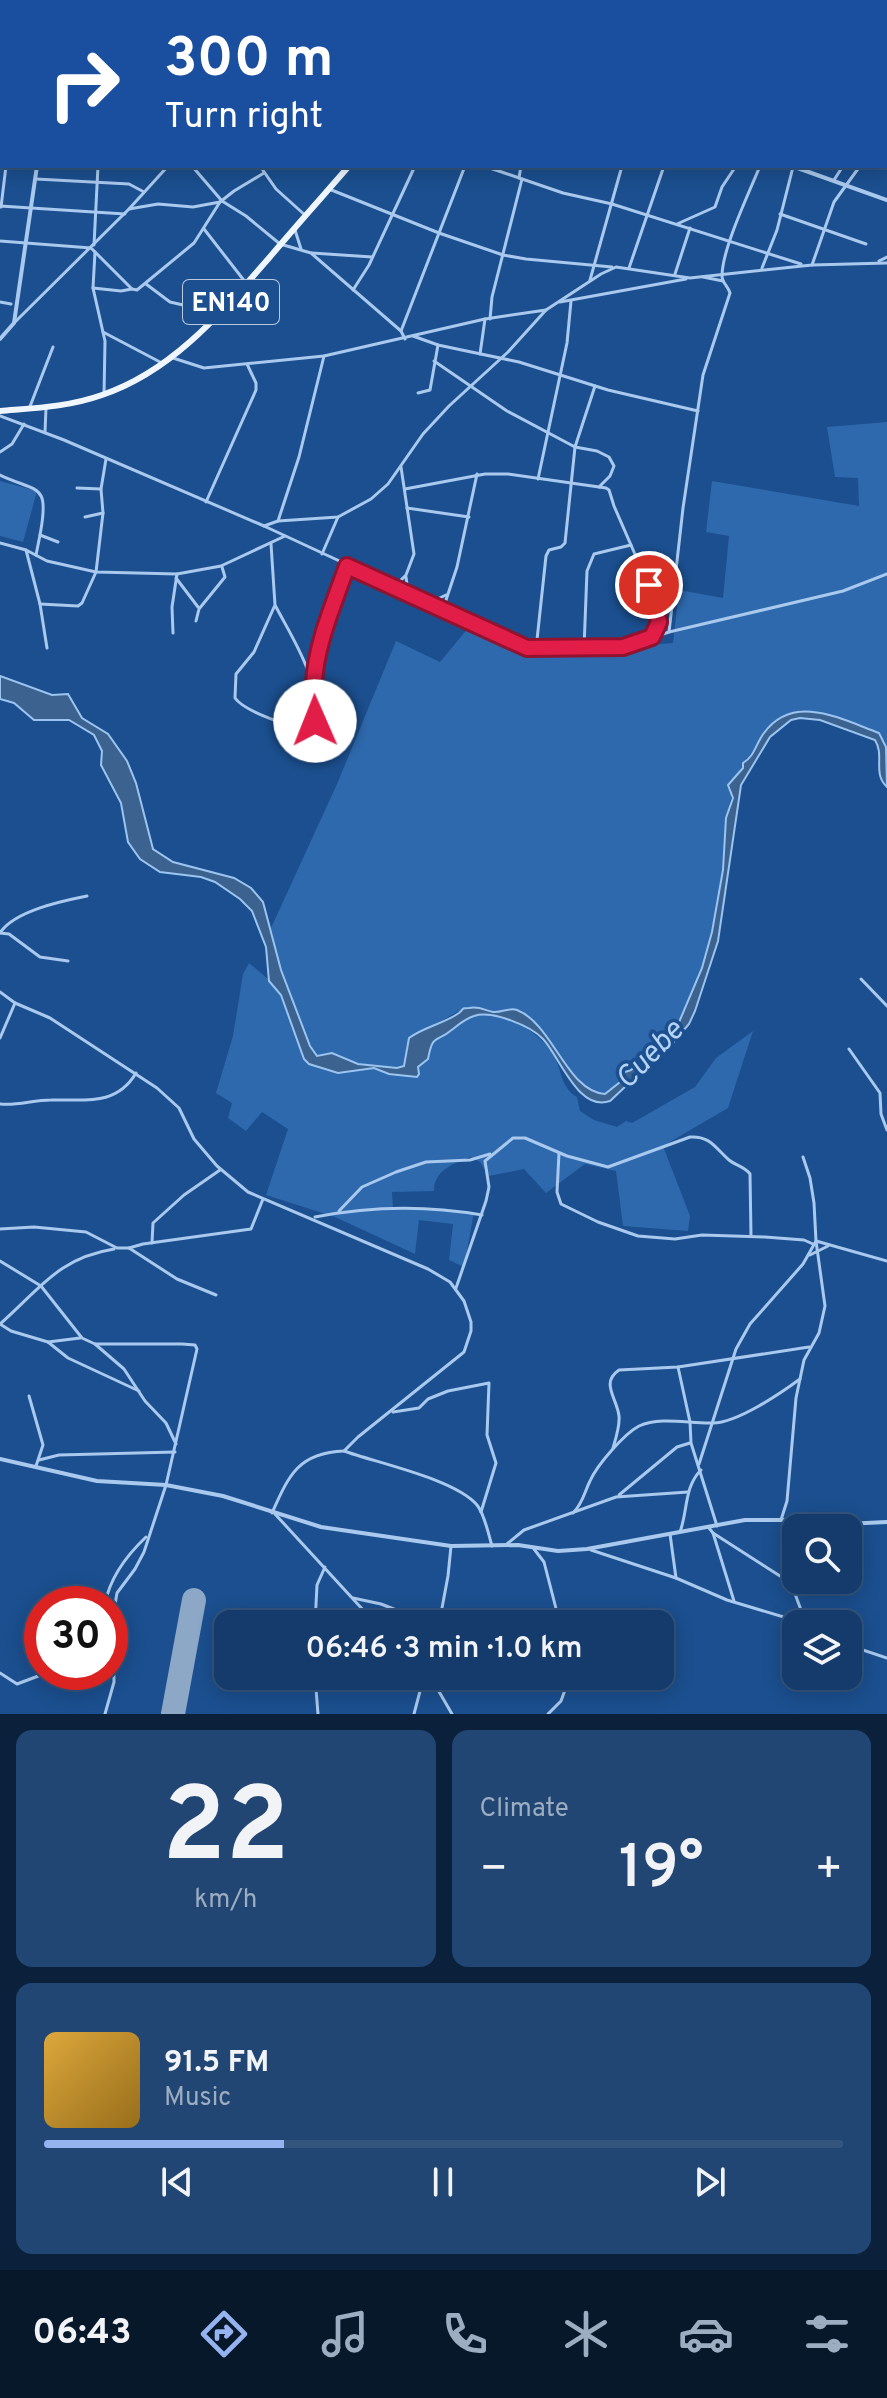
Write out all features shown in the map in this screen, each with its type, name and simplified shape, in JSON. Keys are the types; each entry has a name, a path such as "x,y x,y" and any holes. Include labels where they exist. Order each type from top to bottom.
{"main road":[{"name":"EN140","path":"0,414 104,395 164,364 220,314 347,168"}],"street":[{"path":"6,168 0,206 125,214"},
{"path":"14,323 37,168"},
{"path":"98,168 93,288 103,332 104,395"},
{"path":"0,339 93,248 166,168"},
{"path":"194,168 221,202 246,216 280,244 311,253 372,257"},
{"path":"261,168 306,216"},
{"path":"353,290 414,168"},
{"path":"401,331 464,168"},
{"path":"490,168 803,265"},
{"path":"480,354 521,168"},
{"path":"590,280 621,168"},
{"path":"629,269 663,168"},
{"path":"677,224 715,207 722,187 735,168"},
{"path":"669,632 703,375 729,298 729,289 722,273 759,168"},
{"path":"762,268 769,255 792,168"},
{"path":"797,168 887,200"},
{"path":"833,181 842,168"},
{"path":"812,265 834,202 859,168"},
{"path":"93,288 137,290 146,284 194,243 221,202 264,173"},
{"path":"36,179 134,185 144,192"},
{"path":"329,189 503,255 690,278"},
{"path":"129,209 158,204 193,207 221,202"},
{"path":"780,214 866,244"},
{"path":"675,274 690,228"},
{"path":"204,229 246,284"},
{"path":"294,229 301,249"},
{"path":"0,241 93,248 132,289"},
{"path":"311,253 401,331 405,339"},
{"path":"879,261 887,257"},
{"path":"556,302 762,268 887,263"},
{"path":"264,526 278,521 338,517 381,492 423,434 546,310 590,280 616,267"},
{"path":"701,277 723,281"},
{"path":"146,284 170,302 220,314"},
{"path":"538,479 567,343 571,301"},
{"path":"0,302 11,304"},
{"path":"172,358 204,368 324,356 487,319 546,310"},
{"path":"103,332 164,364"},
{"path":"413,336 698,411"},
{"path":"418,393 430,390 438,345"},
{"path":"29,409 53,347"},
{"path":"278,521 299,457 324,356"},
{"path":"434,361 507,411 575,447 597,451 613,462 613,471 599,487"},
{"path":"206,502 256,390 247,364"},
{"path":"432,367 439,365"},
{"path":"536,649 546,556 549,550 565,543 575,447 595,386"},
{"path":"690,408 699,404"},
{"path":"45,433 46,408"},
{"path":"0,414 264,526 517,645 536,649 623,647 669,632 843,591 887,574"},
{"path":"0,452 12,444 24,424"},
{"path":"40,604 80,606 96,572 106,459"},
{"path":"394,587 406,575 414,554 401,465"},
{"path":"405,489 485,474 569,482 609,490 651,591 663,634"},
{"path":"0,475 38,490 42,497 36,555"},
{"path":"443,609 457,567 477,477"},
{"path":"77,488 101,489"},
{"path":"407,508 469,517"},
{"path":"85,517 103,513"},
{"path":"322,555 338,517"},
{"path":"40,535 58,542"},
{"path":"0,543 26,550 47,561 96,572 176,576 221,566 285,536"},
{"path":"271,544 275,605 301,649 314,684 315,721 307,728 268,717 236,701 236,674 254,652 275,605"},
{"path":"584,648 587,571 594,554 631,545"},
{"path":"26,550 47,648"},
{"path":"196,621 199,609 225,577 221,566"},
{"path":"314,684 323,639 347,566"},
{"path":"406,575 408,593"},
{"path":"176,576 199,609"},
{"path":"173,633 176,576"},
{"path":"429,603 446,595"},
{"path":"652,637 659,622"},
{"path":"68,961 40,957 9,934 0,933 16,918 87,896"},
{"path":"861,979 887,1006"},
{"path":"0,992 15,1003 50,1018 136,1073 179,1108 194,1139 220,1170 239,1186 428,1269 456,1288 471,1322 464,1352 344,1451"},
{"path":"0,1038 15,1003"},
{"path":"849,1049 880,1093 881,1114 887,1130"},
{"path":"0,1104 94,1101 123,1089 136,1073"},
{"path":"337,1213 362,1187 396,1172 426,1162 470,1160 490,1154 513,1138 519,1137 559,1153 611,1167 690,1137 704,1138 714,1144 730,1161 750,1174 751,1236"},
{"path":"559,1153 557,1192 561,1204 598,1222 649,1238 751,1236 804,1240 887,1261"},
{"path":"456,1288 482,1215 489,1187 485,1161 490,1154"},
{"path":"781,1520 787,1501 800,1379 809,1347 819,1333 825,1306 815,1242 815,1210 803,1157"},
{"path":"152,1243 150,1234 155,1220 220,1170"},
{"path":"141,1392 68,1358 48,1342 11,1331 0,1324 72,1260 92,1252 251,1229 263,1199"},
{"path":"312,1218 371,1208 437,1208 482,1215"},
{"path":"0,1229 74,1230 96,1236 117,1248"},
{"path":"699,1464 735,1357 750,1324 810,1255 815,1242"},
{"path":"810,1255 829,1246"},
{"path":"129,1248 177,1279 216,1295"},
{"path":"0,1261 41,1286 82,1338 95,1344 124,1369 166,1423 176,1444"},
{"path":"48,1342 82,1338"},
{"path":"95,1344 182,1344 196,1347 166,1485 144,1552 116,1596 113,1616 114,1688 105,1714"},
{"path":"612,1452 619,1417 609,1388 612,1375 619,1370 678,1367 809,1347"},
{"path":"678,1367 690,1422 691,1443 717,1526"},
{"path":"573,1513 584,1500 590,1480 624,1437 641,1426 663,1422 714,1423 729,1420 769,1402 800,1379"},
{"path":"389,1412 419,1408 428,1399 448,1391 489,1383 487,1435 496,1463 481,1512"},
{"path":"29,1396 43,1445 36,1466"},
{"path":"616,1497 677,1447 691,1443"},
{"path":"273,1514 288,1479 302,1463 323,1452 344,1451 397,1466 446,1485 472,1500 481,1512 492,1546"},
{"path":"39,1460 59,1455 175,1452"},
{"path":"0,1459 97,1481 166,1485 223,1496 321,1527 451,1546 507,1545 558,1551 587,1549 745,1520 845,1524 887,1522"},
{"path":"680,1532 691,1482 701,1470"},
{"path":"507,1545 524,1530 616,1497 688,1492"},
{"path":"273,1514 364,1610"},
{"path":"709,1528 791,1583 801,1610"},
{"path":"713,1533 734,1601"},
{"path":"670,1534 676,1578"},
{"path":"111,1586 128,1555 148,1536"},
{"path":"442,1610 451,1546"},
{"path":"534,1549 544,1562 556,1610"},
{"path":"587,1549 782,1618"},
{"path":"316,1610 317,1585 325,1567"},
{"path":"353,1598 396,1610"},
{"path":"862,1650 887,1658"},
{"path":"0,1673 17,1684 24,1681"},
{"path":"316,1690 318,1714"},
{"path":"414,1714 420,1690"},
{"path":"438,1690 452,1714"},
{"path":"548,1714 561,1701 565,1690"}],"shaded area":[{"path":"887,422 887,776 885,741 800,710 747,758 737,777 730,803 721,888 707,953 692,996 671,1035 604,1094 591,1090 579,1081 540,1028 529,1017 513,1009 495,1011 472,1007 454,1014 406,1047 404,1066 397,1068 358,1064 332,1053 317,1056 295,1011 271,928 337,784 396,641 440,662 469,627 526,655 673,643 679,590 723,598 729,536 706,532 712,481 859,506 858,478 835,477 827,427"},
{"path":"0,481 37,491 23,542 0,536"},
{"path":"0,676 52,695 68,694 82,718 108,734 127,761 136,783 153,849 173,862 234,878 251,888 263,902 281,970 310,1046 317,1056 332,1053 358,1064 404,1066 409,1038 453,1017 464,1008 493,1012 514,1009 541,1029 580,1082 605,1094 620,1082 625,1072 661,1046 677,1027 702,968 712,932 723,870 726,818 733,798 728,785 743,768 743,763 753,753 764,733 776,721 804,712 835,716 879,733 886,747 887,787 880,776 875,740 820,720 800,718 791,720 770,737 741,785 718,941 695,1011 689,1024 662,1056 610,1101 599,1102 579,1091 537,1034 521,1024 491,1015 471,1017 436,1040 431,1045 428,1059 418,1067 417,1077 389,1074 374,1068 338,1073 309,1064 304,1059 281,995 269,981 266,947 252,911 215,882 201,877 160,872 140,859 128,842 121,803 101,765 102,751 94,735 69,720 34,720 14,703 0,699"},
{"path":"249,963 273,983 281,995 301,1050 319,1068 338,1073 374,1068 389,1074 417,1077 418,1067 430,1055 432,1042 472,1017 494,1015 518,1024 539,1038 553,1054 564,1083 577,1097 580,1111 594,1120 617,1127 626,1121 632,1123 695,1087 716,1058 753,1031 728,1108 663,1146 690,1216 688,1231 623,1226 616,1171 585,1164 546,1193 524,1169 489,1176 480,1162 471,1157 441,1173 434,1191 392,1192 393,1209 474,1212 464,1267 449,1260 453,1224 419,1220 415,1254 335,1217 266,1195 288,1129 262,1112 246,1131 228,1118 232,1103 216,1093 233,1036 243,974"}],"runway":[{"path":"173,1714 194,1600"}],"route":[{"path":"315,721 314,684 320,648 347,566 527,648 623,647 652,637 659,622 649,585"}],"water label":[{"name":"Cuebe","path":"649,1054"}]}
